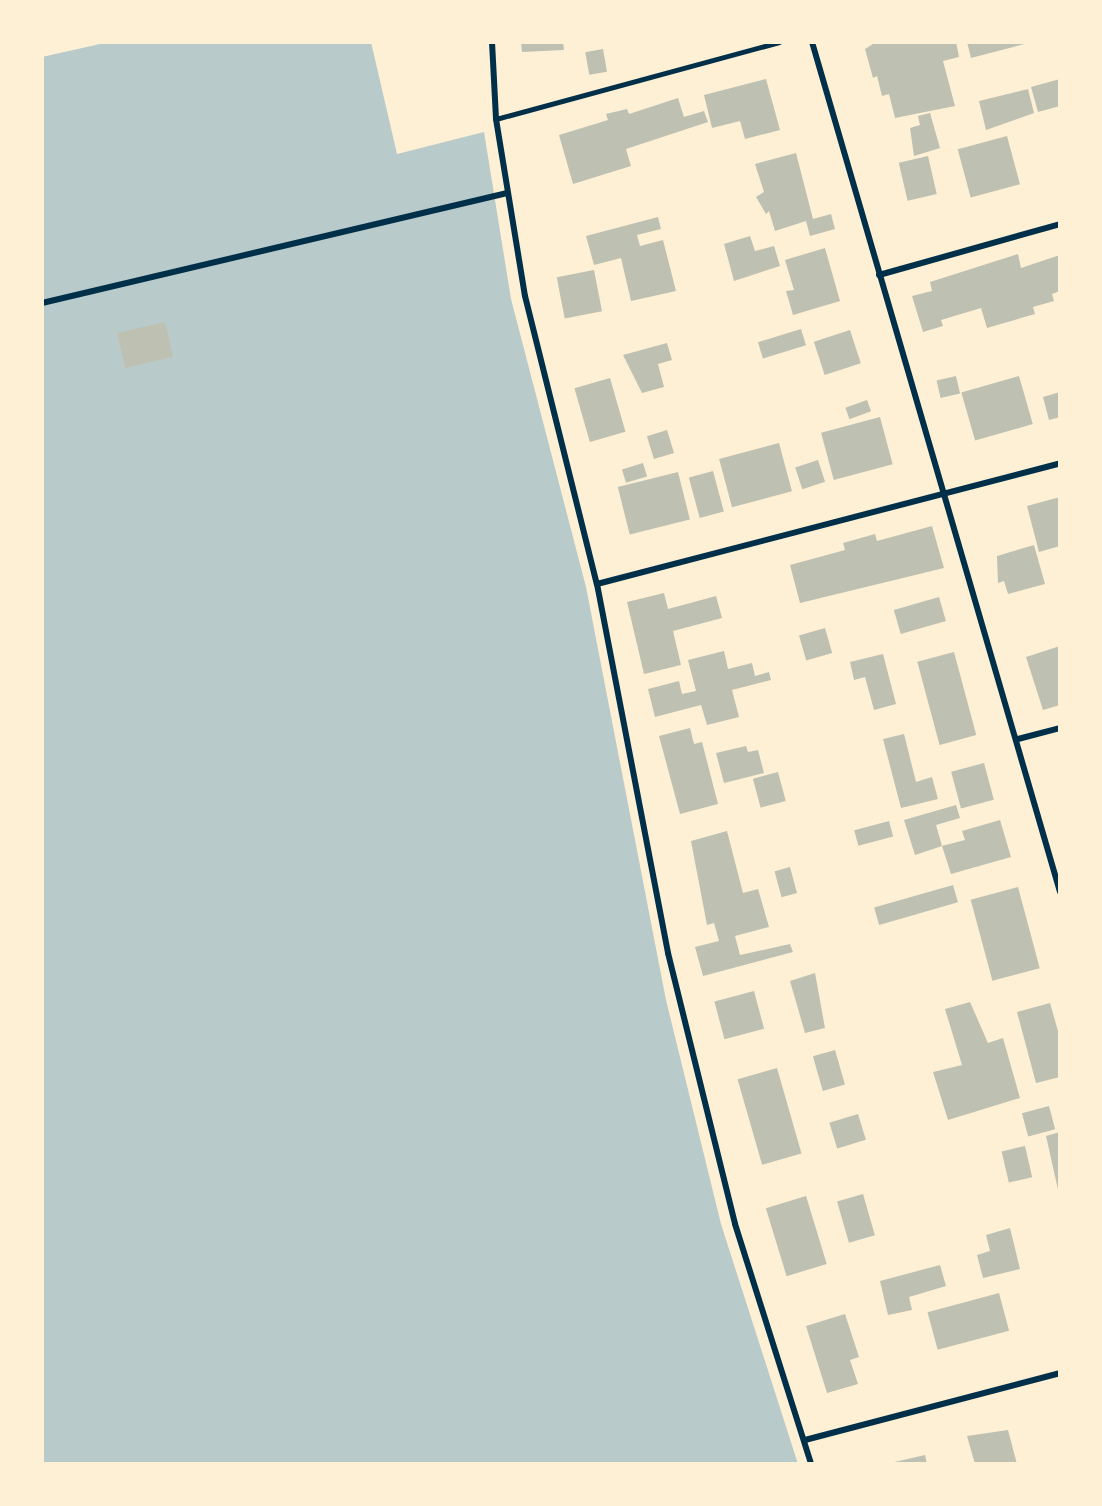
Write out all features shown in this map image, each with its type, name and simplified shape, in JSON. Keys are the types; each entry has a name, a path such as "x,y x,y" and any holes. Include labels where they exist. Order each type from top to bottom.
{"street":[{"path":"492,42 496,119 506,193 525,296 597,584 668,953 735,1224 811,1464"},
{"path":"812,42 1018,739 1060,892"},
{"path":"42,303 506,193"},
{"path":"879,275 1060,224"},
{"path":"597,584 1060,463"},
{"path":"1018,739 1060,728"},
{"path":"805,1440 1060,1373"}],"lane":[{"path":"496,119 779,42"}],"shaded area":[{"path":"109,42 371,42 397,154 484,132 511,299 586,587 666,1000 721,1224 798,1464 42,1464 42,57"}],"building":[{"path":"521,42 563,42 564,50 522,52"},
{"path":"876,42 956,42 959,57 943,61 955,106 895,118 889,94 882,96 877,76 873,78 865,49"},
{"path":"967,42 1028,42 1028,43 971,58"},
{"path":"603,49 607,72 589,75 585,52"},
{"path":"766,79 780,130 745,139 740,121 712,128 704,95"},
{"path":"1060,79 1060,106 1038,112 1031,87"},
{"path":"1028,89 1034,113 986,130 979,101"},
{"path":"678,98 684,117 704,111 708,122 626,149 631,166 573,184 559,135 608,120 606,114 627,109 629,114"},
{"path":"930,113 940,148 914,156 910,128 920,125 918,116"},
{"path":"1007,136 1020,184 971,197 958,149"},
{"path":"796,153 813,219 831,214 835,229 810,236 806,221 775,231 769,211 766,214 756,197 764,192 755,164"},
{"path":"928,156 937,194 908,201 899,163"},
{"path":"658,217 661,229 637,235 640,246 663,240 676,291 631,301 621,258 594,265 586,236"},
{"path":"750,236 755,251 774,246 780,266 734,281 724,244"},
{"path":"825,248 840,301 793,315 786,291 794,290 785,260"},
{"path":"1018,254 1021,268 1060,255 1060,291 1052,294 1054,301 1033,307 1035,314 987,328 981,308 941,320 943,326 923,332 912,296 932,291 930,282"},
{"path":"594,270 602,311 565,318 557,277"},
{"path":"165,322 173,357 125,368 117,333"},
{"path":"801,329 806,345 763,358 758,342"},
{"path":"850,330 861,363 825,375 814,342"},
{"path":"667,343 672,360 658,364 664,387 642,393 623,355"},
{"path":"956,376 960,394 941,398 937,380"},
{"path":"1019,376 1033,424 975,441 961,393"},
{"path":"610,378 625,432 590,442 574,388"},
{"path":"1060,392 1060,417 1049,420 1043,397"},
{"path":"867,400 871,411 849,419 845,408"},
{"path":"880,417 893,464 834,480 821,433"},
{"path":"667,430 674,453 654,459 647,436"},
{"path":"779,443 792,491 732,507 719,459"},
{"path":"818,460 825,482 802,489 795,467"},
{"path":"643,463 647,476 626,483 622,469"},
{"path":"713,471 724,512 700,518 689,477"},
{"path":"678,472 690,520 630,535 618,487"},
{"path":"1060,497 1060,546 1039,552 1027,506"},
{"path":"932,526 944,568 800,603 790,565 845,550 843,543 875,534 877,541"},
{"path":"1034,545 1045,584 1008,594 1004,581 998,583 997,556"},
{"path":"664,593 668,609 716,596 722,618 673,631 681,665 644,674 627,602"},
{"path":"939,597 946,621 901,634 894,610"},
{"path":"825,628 832,653 806,660 799,635"},
{"path":"1060,646 1060,705 1043,710 1026,657"},
{"path":"724,651 728,669 752,663 755,676 769,672 771,680 732,690 739,717 707,725 701,705 655,717 648,689 679,681 682,694 696,691 688,660"},
{"path":"954,652 976,735 940,745 917,662"},
{"path":"883,654 896,704 874,710 865,677 854,680 850,662"},
{"path":"690,728 694,744 702,742 718,804 680,814 659,736"},
{"path":"904,734 916,782 932,777 938,799 901,808 883,739"},
{"path":"746,746 748,752 758,750 764,773 724,783 716,753"},
{"path":"984,763 994,800 961,809 951,772"},
{"path":"778,772 786,801 761,808 753,779"},
{"path":"956,805 960,818 936,825 942,846 915,855 904,820"},
{"path":"1000,820 1011,857 951,874 942,846 965,840 962,831"},
{"path":"889,821 893,836 858,846 854,830"},
{"path":"727,831 743,893 758,889 769,927 735,936 740,955 790,944 793,952 703,976 695,947 719,941 714,923 707,925 691,841"},
{"path":"790,867 797,893 782,897 775,871"},
{"path":"953,885 958,902 879,925 874,908"},
{"path":"1018,887 1040,968 992,981 971,900"},
{"path":"815,973 825,1028 805,1033 790,981"},
{"path":"754,991 764,1029 724,1039 714,1002"},
{"path":"970,1002 988,1043 1003,1038 1020,1098 948,1120 933,1072 962,1065 945,1009"},
{"path":"1050,1003 1060,1038 1060,1077 1036,1083 1017,1012"},
{"path":"835,1050 845,1085 823,1091 813,1056"},
{"path":"777,1068 802,1154 762,1165 738,1079"},
{"path":"1049,1106 1055,1129 1028,1136 1022,1113"},
{"path":"858,1114 866,1140 837,1149 829,1123"},
{"path":"1060,1132 1060,1194 1059,1194 1046,1136"},
{"path":"1025,1146 1032,1177 1009,1183 1002,1151"},
{"path":"863,1194 875,1235 849,1243 837,1201"},
{"path":"806,1196 827,1264 787,1276 766,1208"},
{"path":"1010,1228 1020,1269 983,1278 977,1255 990,1251 986,1235"},
{"path":"940,1265 946,1286 909,1297 912,1310 888,1315 880,1281"},
{"path":"999,1293 1009,1331 938,1350 928,1312"},
{"path":"845,1314 859,1357 850,1360 858,1384 827,1393 806,1326"},
{"path":"1008,1430 1017,1464 975,1464 967,1436"},
{"path":"925,1455 927,1464 890,1464 890,1463"}]}
